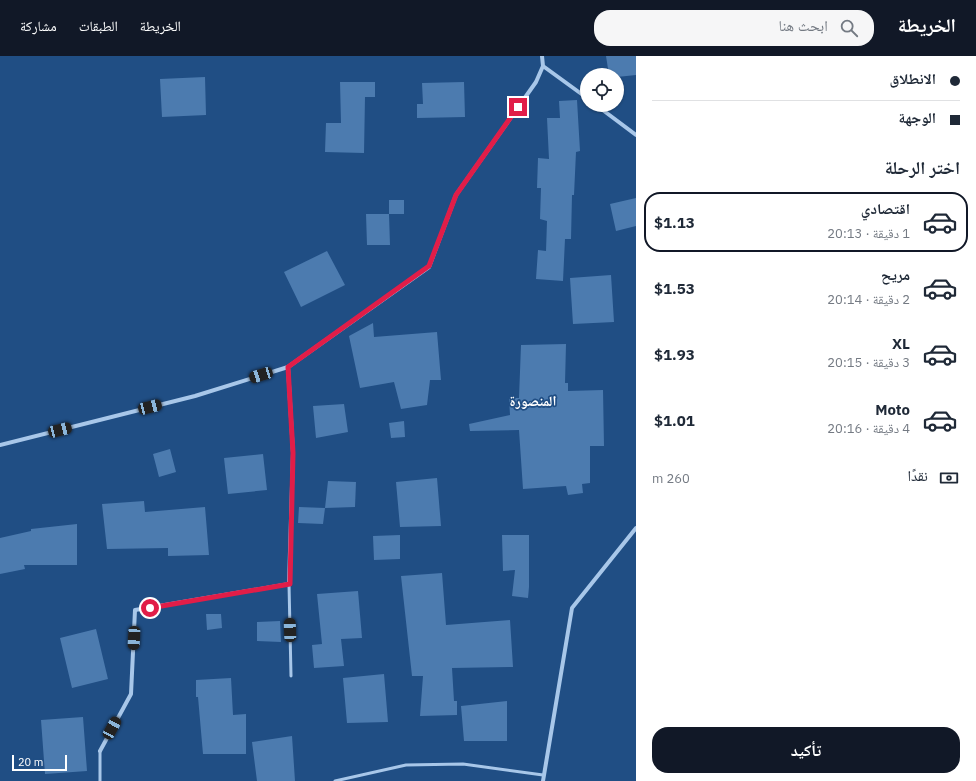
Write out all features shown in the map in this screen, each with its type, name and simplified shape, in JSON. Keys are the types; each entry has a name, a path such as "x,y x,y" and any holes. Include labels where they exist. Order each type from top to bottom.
{"street":[{"path":"0,445 194,396 288,367 429,266 456,195 536,82 543,66 542,56"},
{"path":"543,66 580,93"},
{"path":"605,112 636,135"},
{"path":"100,751 131,694 135,610 290,584 293,453 288,367"},
{"path":"543,781 572,608 636,528"}],"lane":[{"path":"290,584 292,676"},
{"path":"100,751 100,781"},
{"path":"335,781 406,765 463,764 543,775"}],"building":[{"path":"606,56 636,56 636,75 624,76 624,68 608,68"},
{"path":"205,77 206,115 162,117 160,79"},
{"path":"340,82 375,82 375,97 365,97 364,153 325,152 326,123 341,123"},
{"path":"464,82 465,117 417,118 417,104 423,104 422,83"},
{"path":"577,100 580,151 576,152 574,195 572,195 571,239 565,239 563,281 536,279 538,250 546,251 547,221 540,219 541,188 537,188 538,158 549,159 547,118 560,118 559,101"},
{"path":"636,198 636,226 616,231 610,204"},
{"path":"389,200 404,200 404,214 389,214"},
{"path":"366,214 389,214 390,245 367,245"},
{"path":"327,251 345,285 301,307 284,272"},
{"path":"611,275 614,322 573,324 570,278"},
{"path":"373,323 374,337 437,332 441,380 430,380 427,405 401,409 394,382 360,388 349,336"},
{"path":"566,344 565,383 568,383 568,391 603,390 604,446 590,446 590,483 582,484 583,493 568,495 566,486 523,489 519,430 470,431 469,424 510,415 509,398 519,398 521,345"},
{"path":"344,404 348,432 316,438 313,406"},
{"path":"404,421 405,437 391,438 389,423"},
{"path":"170,449 176,472 159,477 153,454"},
{"path":"263,454 267,490 228,494 224,458"},
{"path":"437,478 441,526 400,527 396,482"},
{"path":"328,481 356,482 355,507 325,508"},
{"path":"144,501 145,512 205,507 209,555 168,556 168,548 107,549 102,504"},
{"path":"299,507 325,508 323,524 298,523"},
{"path":"77,524 77,565 24,565 25,569 0,574 0,538 31,531 31,529"},
{"path":"400,535 400,559 374,560 373,536"},
{"path":"502,535 529,535 528,598 512,596 515,570 503,571"},
{"path":"442,573 446,625 510,620 513,667 452,668 454,701 457,701 457,715 420,716 423,676 412,676 401,576"},
{"path":"358,591 362,638 341,639 344,666 314,668 312,645 322,644 317,594"},
{"path":"206,614 221,614 222,628 207,630"},
{"path":"280,621 281,642 257,641 257,622"},
{"path":"96,629 108,679 72,688 60,638"},
{"path":"384,674 388,722 347,723 343,678"},
{"path":"231,678 233,715 246,714 246,754 203,754 198,697 196,697 196,680"},
{"path":"507,701 507,741 464,741 461,706"},
{"path":"83,717 87,771 45,774 41,720"},
{"path":"292,736 295,781 257,781 252,742"}],"district":[{"name":"المنصورة","path":"533,401"}],"route":[{"path":"150,608 290,584 293,453 288,367 429,266 456,195 518,107"}]}
